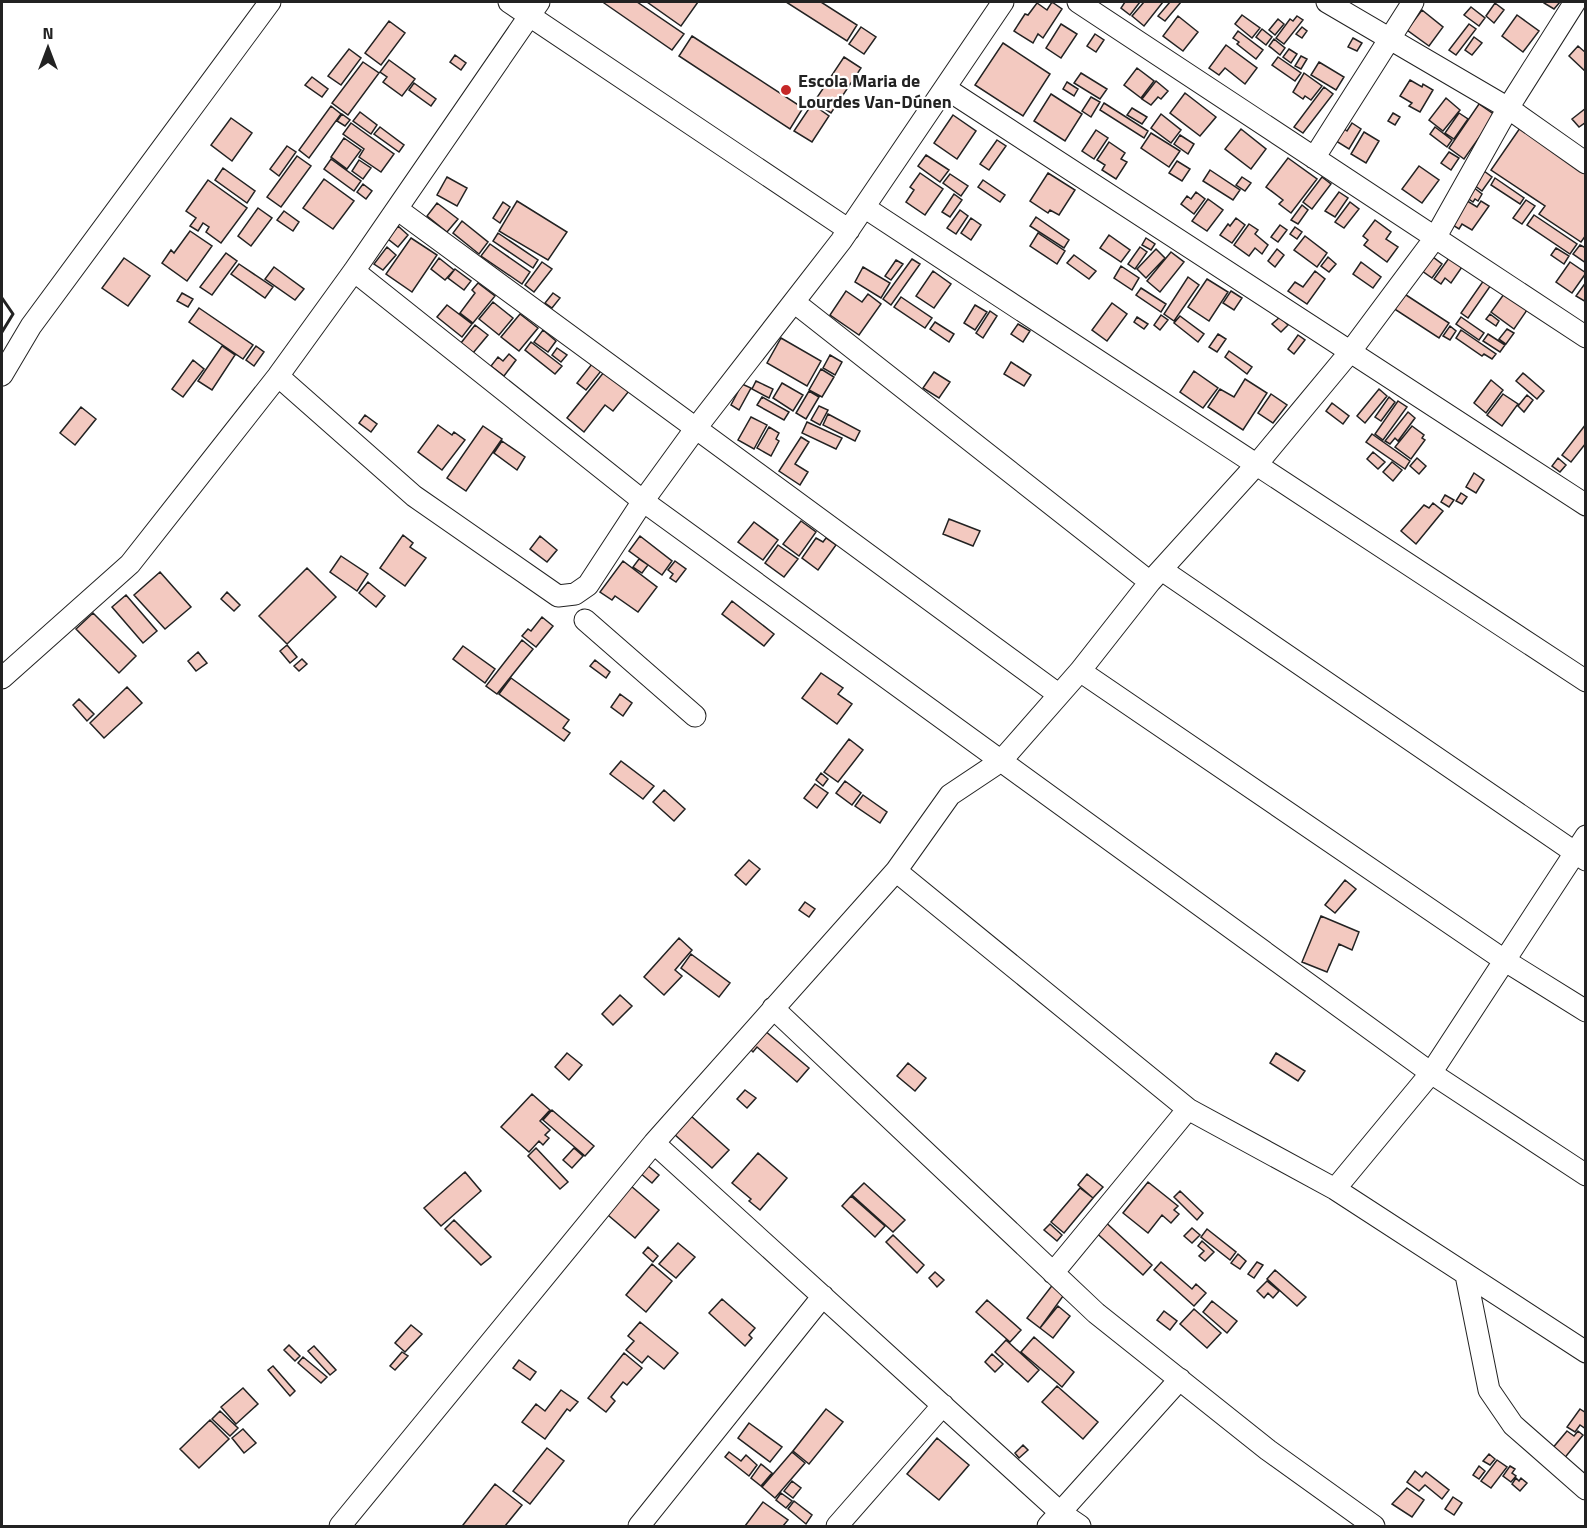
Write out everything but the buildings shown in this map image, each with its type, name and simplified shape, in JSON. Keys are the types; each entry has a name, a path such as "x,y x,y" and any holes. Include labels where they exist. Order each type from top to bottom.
{"street":[{"path":"2,375 31,326 270,2"},
{"path":"509,2 534,8 849,230"},
{"path":"278,376 414,496 558,596 575,594 588,585 643,501 696,428 849,230 1003,2"},
{"path":"1078,2 1586,337"},
{"path":"1327,2 1508,108 1586,163"},
{"path":"1314,158 1413,2"},
{"path":"340,1527 654,1143 896,871 950,795 1001,761 1080,671 1156,576 1257,464 1350,352 1435,238 1508,108 1575,2"},
{"path":"2,678 130,564 278,376 354,271 534,8"},
{"path":"945,88 1586,505"},
{"path":"864,207 1586,681"},
{"path":"397,209 1058,694"},
{"path":"354,271 643,501 1431,1073 1586,1175"},
{"path":"794,302 1156,576 1582,850 1504,960 1431,1073 1335,1189"},
{"path":"585,620 695,716"},
{"path":"1080,671 1504,960 1586,1011"},
{"path":"896,871 1188,1109 1335,1189 1586,1352"},
{"path":"773,1008 1096,1313 1268,1450 1374,1527"},
{"path":"1053,1273 1188,1109"},
{"path":"654,1143 944,1405 1054,1520 1080,1527"},
{"path":"1466,1275 1489,1390 1513,1425 1586,1489"},
{"path":"639,1527 822,1296"},
{"path":"1054,1520 1180,1379"},
{"path":"837,1527 944,1405"}],"wall":[{"path":"2,298 13,314 2,332"}],"place":[{"name":"Escola Maria de Lourdes Van-Dúnen","path":"786,90"}]}
